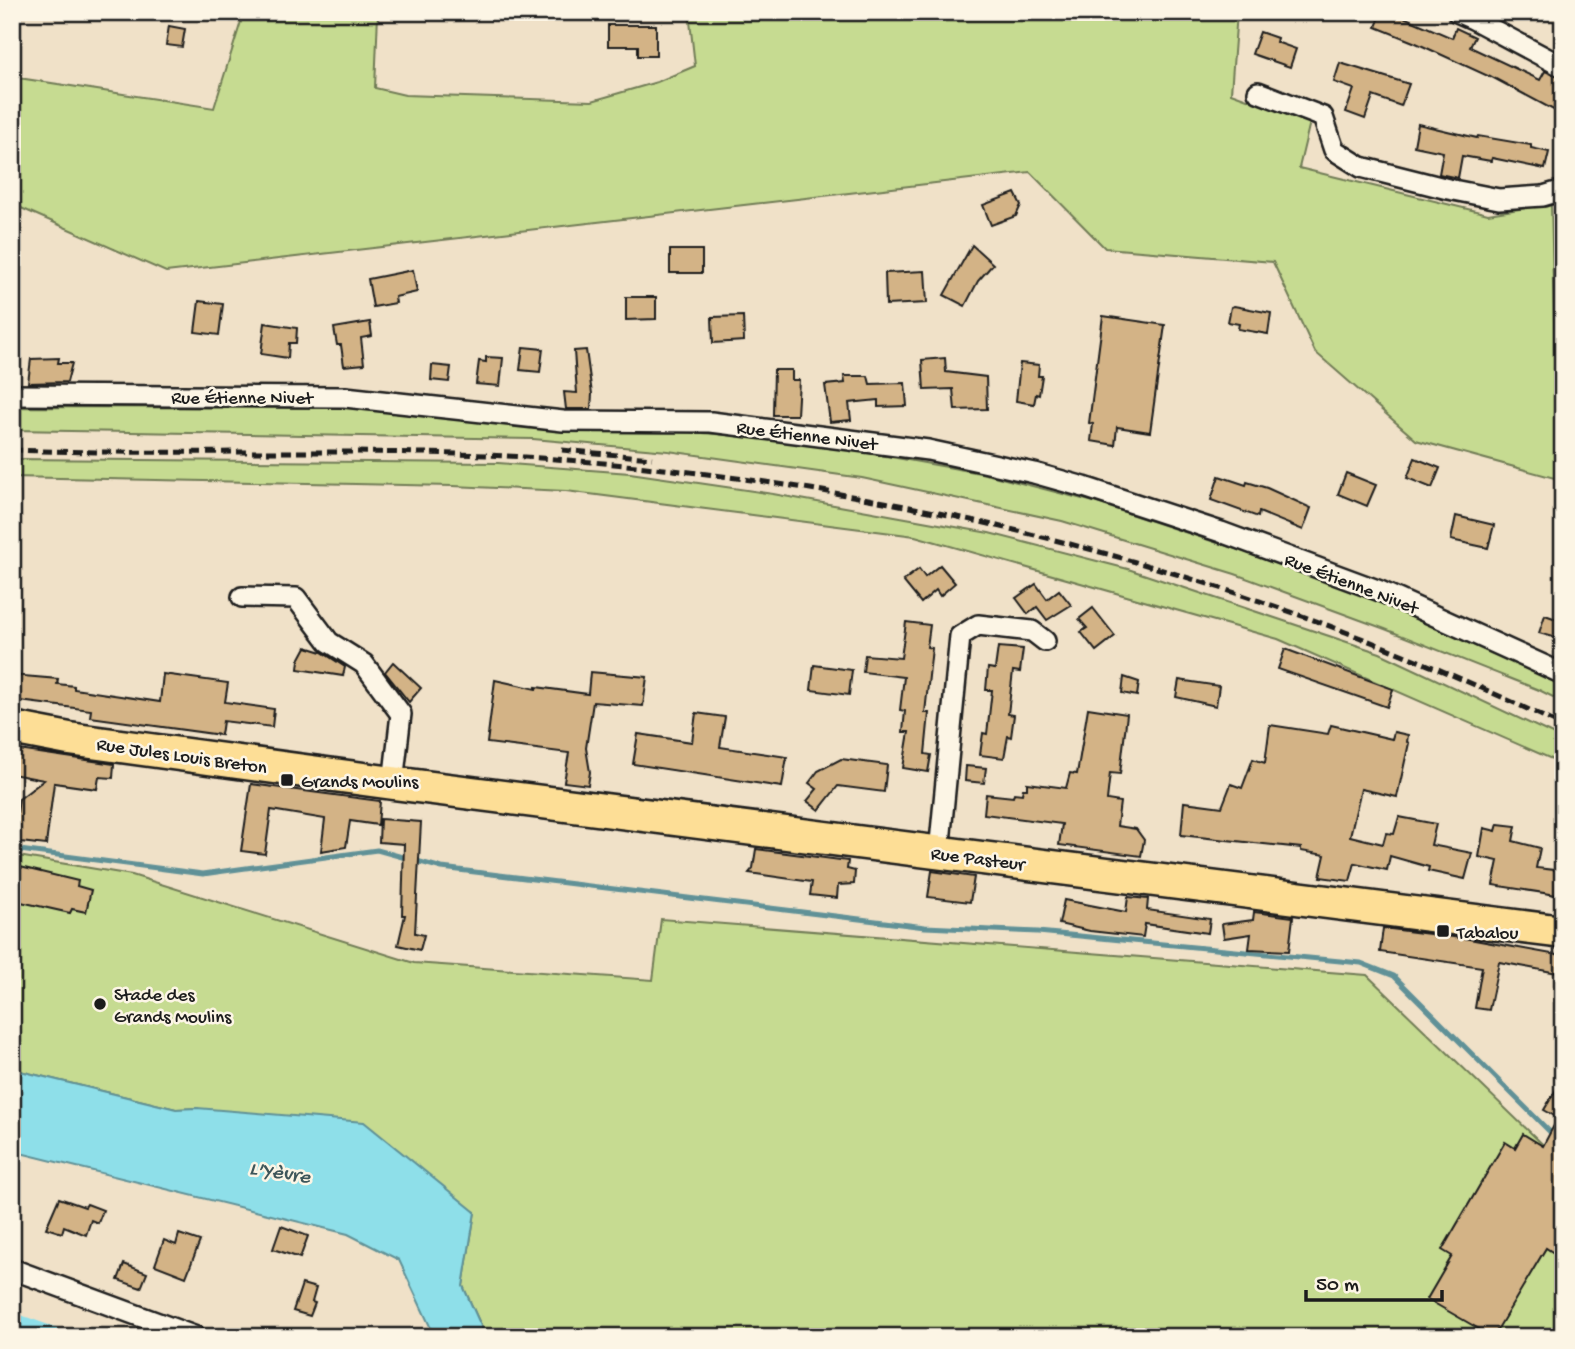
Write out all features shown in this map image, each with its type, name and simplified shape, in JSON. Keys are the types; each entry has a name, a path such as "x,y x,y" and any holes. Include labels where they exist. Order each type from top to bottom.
{"main road":[{"name":"Rue Jules Louis Breton","path":"12,728 69,739 393,783"},
{"name":"Rue Pasteur","path":"393,783 1563,932"}],"street":[{"path":"1457,12 1563,67"},
{"path":"1258,92 1323,117 1335,150 1361,167 1499,199 1543,196 1563,190"},
{"name":"Rue Étienne Nivet","path":"12,395 345,397 563,421 660,421 745,425 928,450 1071,483 1222,532 1380,591 1563,674"},
{"path":"242,597 296,598 329,642 364,664 401,714 393,783"},
{"path":"939,853 960,636 978,625 1032,631 1045,641"},
{"path":"12,1269 196,1337"}],"green space":[{"path":"244,12 378,14 375,88 405,95 592,101 657,82 695,66 689,12 1237,12 1231,93 1310,122 1299,168 1488,214 1551,204 1558,479 1416,440 1315,352 1273,262 1105,248 1030,172 166,272 12,204 12,77 214,108"},
{"path":"12,407 386,408 802,441 986,474 1094,502 1278,563 1393,606 1563,686 1563,702 1385,629 1235,574 1062,521 862,478 668,451 533,439 12,430"},
{"path":"12,459 498,463 630,473 773,494 989,533 1128,569 1380,653 1563,739 1563,764 1278,639 915,536 566,491 453,486 12,477"},
{"path":"12,855 132,875 414,963 653,980 661,919 1367,975 1563,1164 1563,1337 486,1337 463,1286 475,1212 197,1108 176,1109 12,1069"}],"water":[{"name":"L'Yèvre","path":"12,1069 176,1109 197,1108 364,1122 475,1212 463,1286 486,1337 435,1337 399,1260 348,1234 12,1151"}],"building":[{"path":"1382,12 1392,12 1452,38 1456,28 1475,37 1470,47 1540,80 1545,71 1563,79 1558,90 1563,93 1563,115 1490,76 1376,27"},
{"path":"608,25 656,25 656,56 638,56 638,46 608,46"},
{"path":"169,26 185,29 182,47 166,45"},
{"path":"1260,32 1277,38 1276,42 1296,49 1290,67 1252,54"},
{"path":"1340,63 1409,84 1401,106 1373,96 1365,119 1346,112 1354,89 1334,82"},
{"path":"1418,124 1477,138 1478,136 1531,145 1531,148 1549,152 1545,169 1492,158 1491,161 1462,156 1458,178 1439,174 1443,152 1414,146"},
{"path":"1015,193 1021,205 1016,216 991,225 983,205"},
{"path":"972,245 993,264 978,281 965,306 944,295"},
{"path":"670,250 702,250 702,273 670,273"},
{"path":"413,270 417,292 395,297 396,303 373,307 368,279"},
{"path":"925,271 927,303 886,305 885,273"},
{"path":"626,297 656,297 656,319 626,320"},
{"path":"199,301 223,304 219,335 195,332"},
{"path":"1231,307 1271,313 1268,334 1238,329 1239,324 1228,322"},
{"path":"743,316 744,341 713,343 712,317"},
{"path":"1103,316 1165,325 1150,432 1117,427 1115,445 1091,441 1093,424 1089,423"},
{"path":"370,322 372,336 361,338 364,364 344,366 341,345 337,345 334,328"},
{"path":"265,323 297,328 296,343 289,343 288,358 261,354"},
{"path":"523,347 543,349 540,372 520,370"},
{"path":"586,350 592,394 591,409 566,409 564,392 577,393 574,351"},
{"path":"486,357 503,358 500,386 476,384 479,361 486,362"},
{"path":"59,358 58,363 72,363 67,382 28,383 31,359"},
{"path":"945,358 946,372 986,377 987,409 955,410 953,389 924,390 922,360"},
{"path":"1020,363 1039,365 1038,376 1042,376 1039,395 1036,394 1034,404 1016,401"},
{"path":"432,365 451,367 449,382 431,380"},
{"path":"774,370 792,370 792,380 799,380 797,415 773,415"},
{"path":"844,376 868,376 870,384 905,383 907,406 878,407 878,400 849,403 851,420 830,422 825,385 845,383"},
{"path":"1415,458 1440,468 1432,488 1407,478"},
{"path":"1346,473 1376,485 1367,506 1338,494"},
{"path":"1219,476 1246,485 1247,482 1267,488 1311,508 1303,530 1259,512 1258,517 1211,500"},
{"path":"1456,516 1494,525 1488,548 1451,540"},
{"path":"940,565 955,583 940,596 936,590 921,603 903,581 919,569 925,577"},
{"path":"1036,584 1047,599 1059,590 1071,605 1047,620 1037,607 1028,614 1016,598"},
{"path":"1093,608 1115,636 1096,651 1081,632 1087,628 1079,619"},
{"path":"1545,615 1562,621 1557,638 1539,633"},
{"path":"906,622 930,625 927,647 932,648 925,713 929,713 925,754 931,755 928,772 903,768 909,732 903,732 905,711 900,710 904,677 863,672 865,655 901,658"},
{"path":"306,647 322,652 345,667 343,676 298,669 299,660"},
{"path":"998,647 1023,649 1020,672 1013,671 1008,714 1014,715 1004,758 980,755 983,733 987,734 992,690 986,690 988,668 995,669"},
{"path":"1285,649 1393,689 1387,707 1278,669"},
{"path":"393,662 421,688 409,702 385,672"},
{"path":"814,665 852,670 849,695 811,690"},
{"path":"590,672 647,677 643,706 593,702 586,748 590,772 588,785 564,782 569,753 487,743 495,680 536,689 588,694"},
{"path":"163,674 228,683 225,702 274,709 272,727 223,721 221,735 90,717 91,710 12,700 12,675 58,679 57,684 74,686 74,689 160,702"},
{"path":"1124,677 1139,682 1137,696 1122,693"},
{"path":"1179,680 1219,686 1216,706 1176,697"},
{"path":"1088,708 1127,714 1120,774 1110,773 1107,800 1120,802 1117,826 1136,829 1144,840 1141,856 1059,845 1062,824 984,814 986,794 1013,797 1014,793 1022,794 1023,789 1027,789 1027,783 1066,788 1070,773 1077,774"},
{"path":"696,713 725,717 720,747 787,757 782,787 633,764 638,734 692,742"},
{"path":"1270,725 1328,734 1331,725 1392,739 1394,732 1408,735 1409,743 1397,797 1361,789 1350,836 1383,844 1386,833 1394,834 1399,817 1436,824 1431,845 1472,853 1465,879 1428,871 1429,867 1390,856 1387,870 1355,863 1350,881 1320,877 1325,855 1301,851 1301,848 1181,835 1184,802 1222,807 1231,784 1242,788 1253,759 1265,763"},
{"path":"12,749 114,764 113,778 99,777 97,789 54,783 46,845 12,841 12,814 17,814 19,799 44,780 12,774"},
{"path":"841,759 887,765 884,792 838,786 819,810 807,801 817,789 809,783 818,771"},
{"path":"966,766 986,768 984,783 965,781"},
{"path":"251,784 380,801 378,825 350,821 346,847 321,851 325,819 271,810 265,854 241,851"},
{"path":"380,819 421,822 415,933 424,935 420,950 398,945 405,915 402,915 404,844 379,842"},
{"path":"1498,824 1516,826 1513,841 1540,848 1536,868 1563,871 1563,896 1493,885 1498,861 1479,857 1484,828 1496,831"},
{"path":"756,849 848,861 847,869 855,871 854,884 838,885 837,898 810,895 812,882 749,873 753,868"},
{"path":"12,865 78,881 77,886 91,890 86,912 72,909 70,913 12,900"},
{"path":"932,871 974,877 970,902 928,897"},
{"path":"1128,897 1148,899 1147,910 1210,919 1208,933 1145,924 1143,937 1090,931 1059,924 1064,900 1126,912"},
{"path":"1254,912 1293,917 1289,951 1249,949 1251,934 1224,938 1222,924 1253,920"},
{"path":"1383,928 1469,939 1563,956 1563,974 1499,962 1489,1010 1475,1008 1482,967 1380,952"},
{"path":"1563,1078 1563,1259 1546,1248 1493,1337 1427,1299 1452,1256 1442,1250 1505,1142 1515,1148 1523,1134 1543,1146 1558,1118 1544,1110"},
{"path":"59,1198 103,1210 98,1223 91,1220 86,1235 64,1226 62,1233 46,1228"},
{"path":"281,1226 308,1236 300,1258 273,1249"},
{"path":"179,1234 200,1241 186,1277 155,1265 164,1240 176,1245"},
{"path":"124,1264 147,1273 141,1288 118,1280"},
{"path":"302,1284 316,1288 312,1302 315,1303 310,1316 293,1311"}],"waterway":[{"path":"12,849 203,874 377,850 442,868 925,927 1038,932 1361,963 1394,976 1550,1132"},
{"path":"12,1322 54,1337"}],"railway":[{"path":"12,450 460,454 658,468 792,486 925,510 1057,540 1187,577 1314,620 1440,670 1563,726"},
{"path":"562,450 652,458"}],"place":[{"name":"Grands Moulins","path":"287,780"},
{"name":"Tabalou","path":"1443,931"},
{"name":"Stade des Grands Moulins","path":"100,1004"}]}
